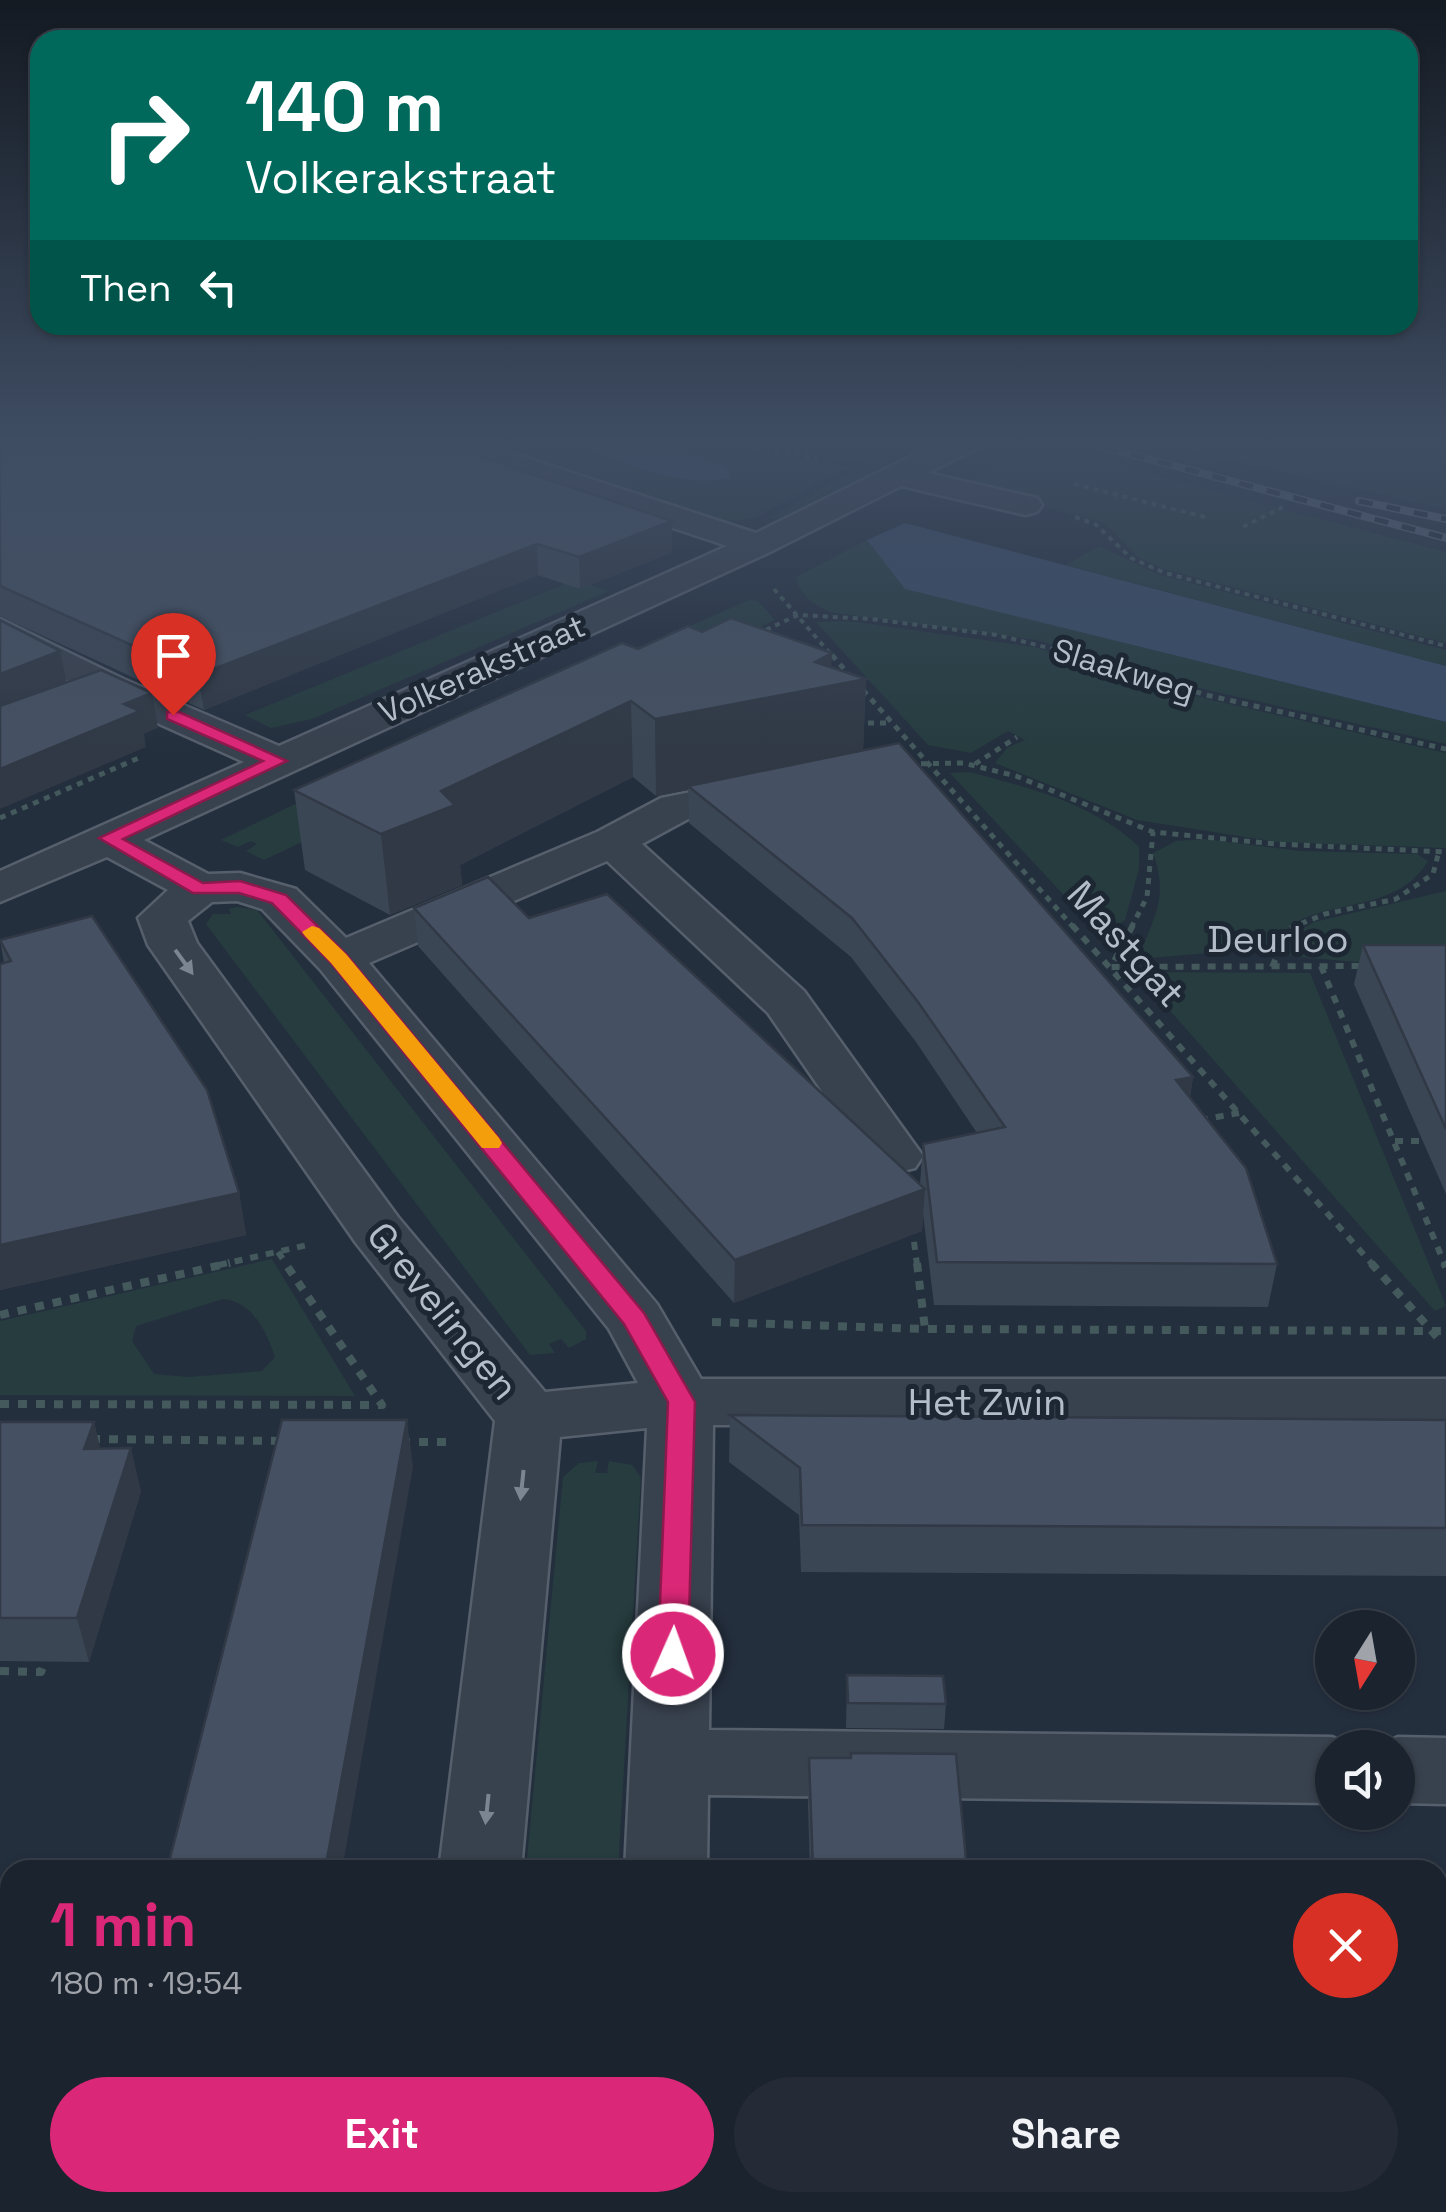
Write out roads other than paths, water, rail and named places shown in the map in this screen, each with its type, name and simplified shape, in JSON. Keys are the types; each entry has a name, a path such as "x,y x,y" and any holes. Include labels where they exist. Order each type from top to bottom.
{"street":[{"path":"714,543 761,561"},
{"name":"Volkerakstraat","path":"0,888 278,761 761,561 790,543"},
{"path":"0,630 109,687 278,761"},
{"path":"54,708 109,687"},
{"path":"338,958 403,934 613,842 677,807 885,746"},
{"path":"108,838 200,888 240,887 279,899 338,958 635,1319 681,1402 666,1860"},
{"path":"613,842 786,1002 895,1156"},
{"name":"Grevelingen","path":"200,888 162,918 173,945 377,1230 528,1430 481,1860"},
{"name":"Het Zwin","path":"528,1430 681,1402 1446,1402"},
{"path":"670,1762 1315,1770"},
{"path":"1415,1770 1446,1771"}],"water":[{"path":"870,543 982,543 1446,666 1446,722 905,589"}]}
